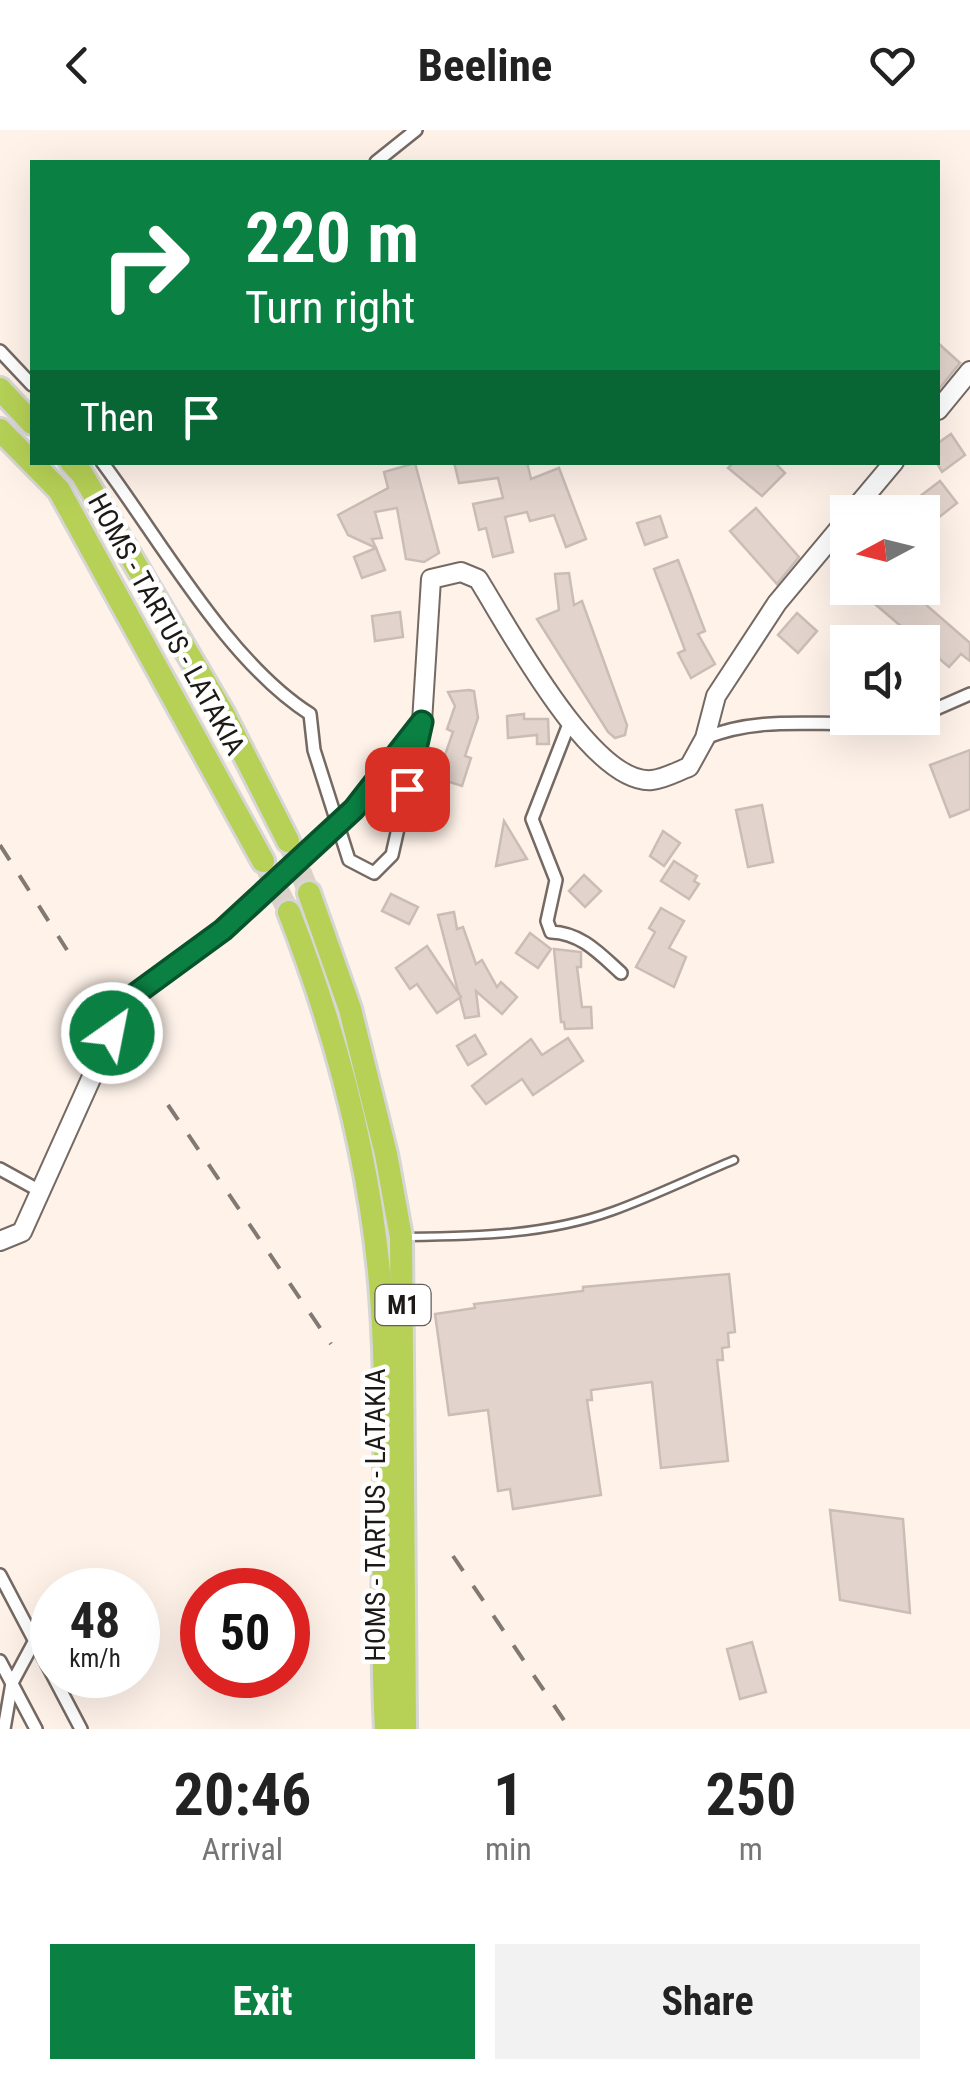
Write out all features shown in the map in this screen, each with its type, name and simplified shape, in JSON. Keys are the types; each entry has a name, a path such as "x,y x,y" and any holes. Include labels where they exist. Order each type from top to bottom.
{"highway":[{"path":"0,389 30,421"},
{"name":"HOMS - TARTUS - LATAKIA","path":"0,430 30,461"},
{"name":"HOMS - TARTUS - LATAKIA","path":"34,465 59,490 263,861"},
{"name":"HOMS - TARTUS - LATAKIA","path":"74,465 222,713 288,841"},
{"name":"HOMS - TARTUS - LATAKIA","path":"308,893 350,1009 386,1154 401,1237 406,1729"},
{"name":"HOMS - TARTUS - LATAKIA","path":"288,912 322,998 356,1123 381,1293 386,1400 381,1633 386,1729"}],"main road":[{"path":"940,408 970,371"},
{"path":"867,495 892,465"},
{"path":"0,1241 22,1232 126,1001 223,930 354,809 422,722 431,579 460,572 478,579 569,724 620,772 650,781 689,767 705,738 716,696 777,603 830,539"}],"street":[{"path":"378,160 416,130"},
{"path":"0,351 30,382"},
{"path":"104,465 216,621 284,697 310,714 314,750 349,860 374,873 392,856 422,722"},
{"path":"940,707 970,694"},
{"path":"705,738 751,723 830,722"},
{"path":"569,724 532,819 556,880 547,920 551,932 568,933 587,943 621,972"},
{"path":"0,1170 40,1191"},
{"path":"0,1575 30,1634"},
{"path":"6,1684 30,1648"},
{"path":"0,1660 6,1684 4,1729"},
{"path":"6,1684 36,1729"},
{"path":"64,1698 80,1729"}],"lane":[{"path":"401,1237 496,1236 535,1230 610,1212 734,1160"}],"building":[{"path":"940,345 960,363 940,388"},
{"path":"951,434 965,455 942,472 938,465 940,442"},
{"path":"416,465 439,553 424,562 406,559 397,508 375,512 382,538 372,539 376,548 348,535 338,515 388,488 384,472"},
{"path":"455,465 528,465 531,479 559,468 586,539 566,547 554,515 530,521 527,512 505,517 513,552 493,557 486,528 479,530 473,504 503,498 498,478 459,483"},
{"path":"777,465 785,473 762,496 728,468"},
{"path":"940,481 957,503 940,516 940,495 922,495"},
{"path":"756,508 799,557 777,584 730,531"},
{"path":"660,516 667,537 645,545 637,523"},
{"path":"376,548 385,570 362,578 354,557"},
{"path":"678,560 705,631 698,634 715,664 691,678 678,653 685,650 654,569"},
{"path":"569,573 574,605 582,601 627,725 625,735 615,738 608,732 537,619 559,610 555,574"},
{"path":"876,605 926,605 970,643 970,661 961,654 949,667 940,659 940,625 900,625"},
{"path":"400,612 403,637 375,641 372,616"},
{"path":"797,613 817,631 798,653 778,635"},
{"path":"474,691 478,718 465,756 471,758 462,786 437,778 453,732 447,729 455,706 448,692"},
{"path":"524,714 524,719 548,719 549,744 537,744 537,735 508,738 507,716"},
{"path":"970,750 970,809 950,817 930,765"},
{"path":"762,805 773,862 748,867 736,810"},
{"path":"504,821 527,859 496,866"},
{"path":"663,831 680,843 664,866 650,856"},
{"path":"674,861 697,876 694,881 699,884 689,899 661,881"},
{"path":"584,875 601,891 585,907 569,891"},
{"path":"391,894 418,907 409,924 382,911"},
{"path":"661,908 684,921 669,948 686,957 674,987 636,967 655,932 649,928"},
{"path":"454,912 457,929 463,927 476,964 482,960 497,987 501,982 517,997 502,1014 476,991 479,1016 465,1018 438,915"},
{"path":"530,933 551,949 538,968 516,953"},
{"path":"427,946 461,997 437,1013 417,984 410,989 396,968"},
{"path":"554,949 581,952 581,967 577,967 582,1007 591,1007 592,1028 565,1029 561,1022"},
{"path":"475,1035 486,1054 468,1065 457,1046"},
{"path":"568,1038 583,1061 533,1095 522,1079 486,1104 472,1086 531,1039 542,1055"},
{"path":"729,1274 735,1332 728,1333 729,1347 722,1348 723,1360 717,1360 728,1461 661,1468 652,1382 591,1390 592,1400 587,1400 601,1495 513,1509 510,1489 498,1491 488,1410 449,1415 435,1314 475,1308 474,1304 583,1291 583,1287"},
{"path":"830,1510 903,1519 910,1613 840,1600"},
{"path":"752,1642 766,1692 740,1699 727,1649"}],"tunnel":[{"path":"288,841 309,893"},
{"path":"263,861 289,912"}],"railway":[{"path":"0,845 67,950"},
{"path":"168,1105 331,1344"},
{"path":"453,1556 570,1729"}],"route":[{"path":"112,1033 126,1001 223,930 354,809 422,722 407,789"}]}
